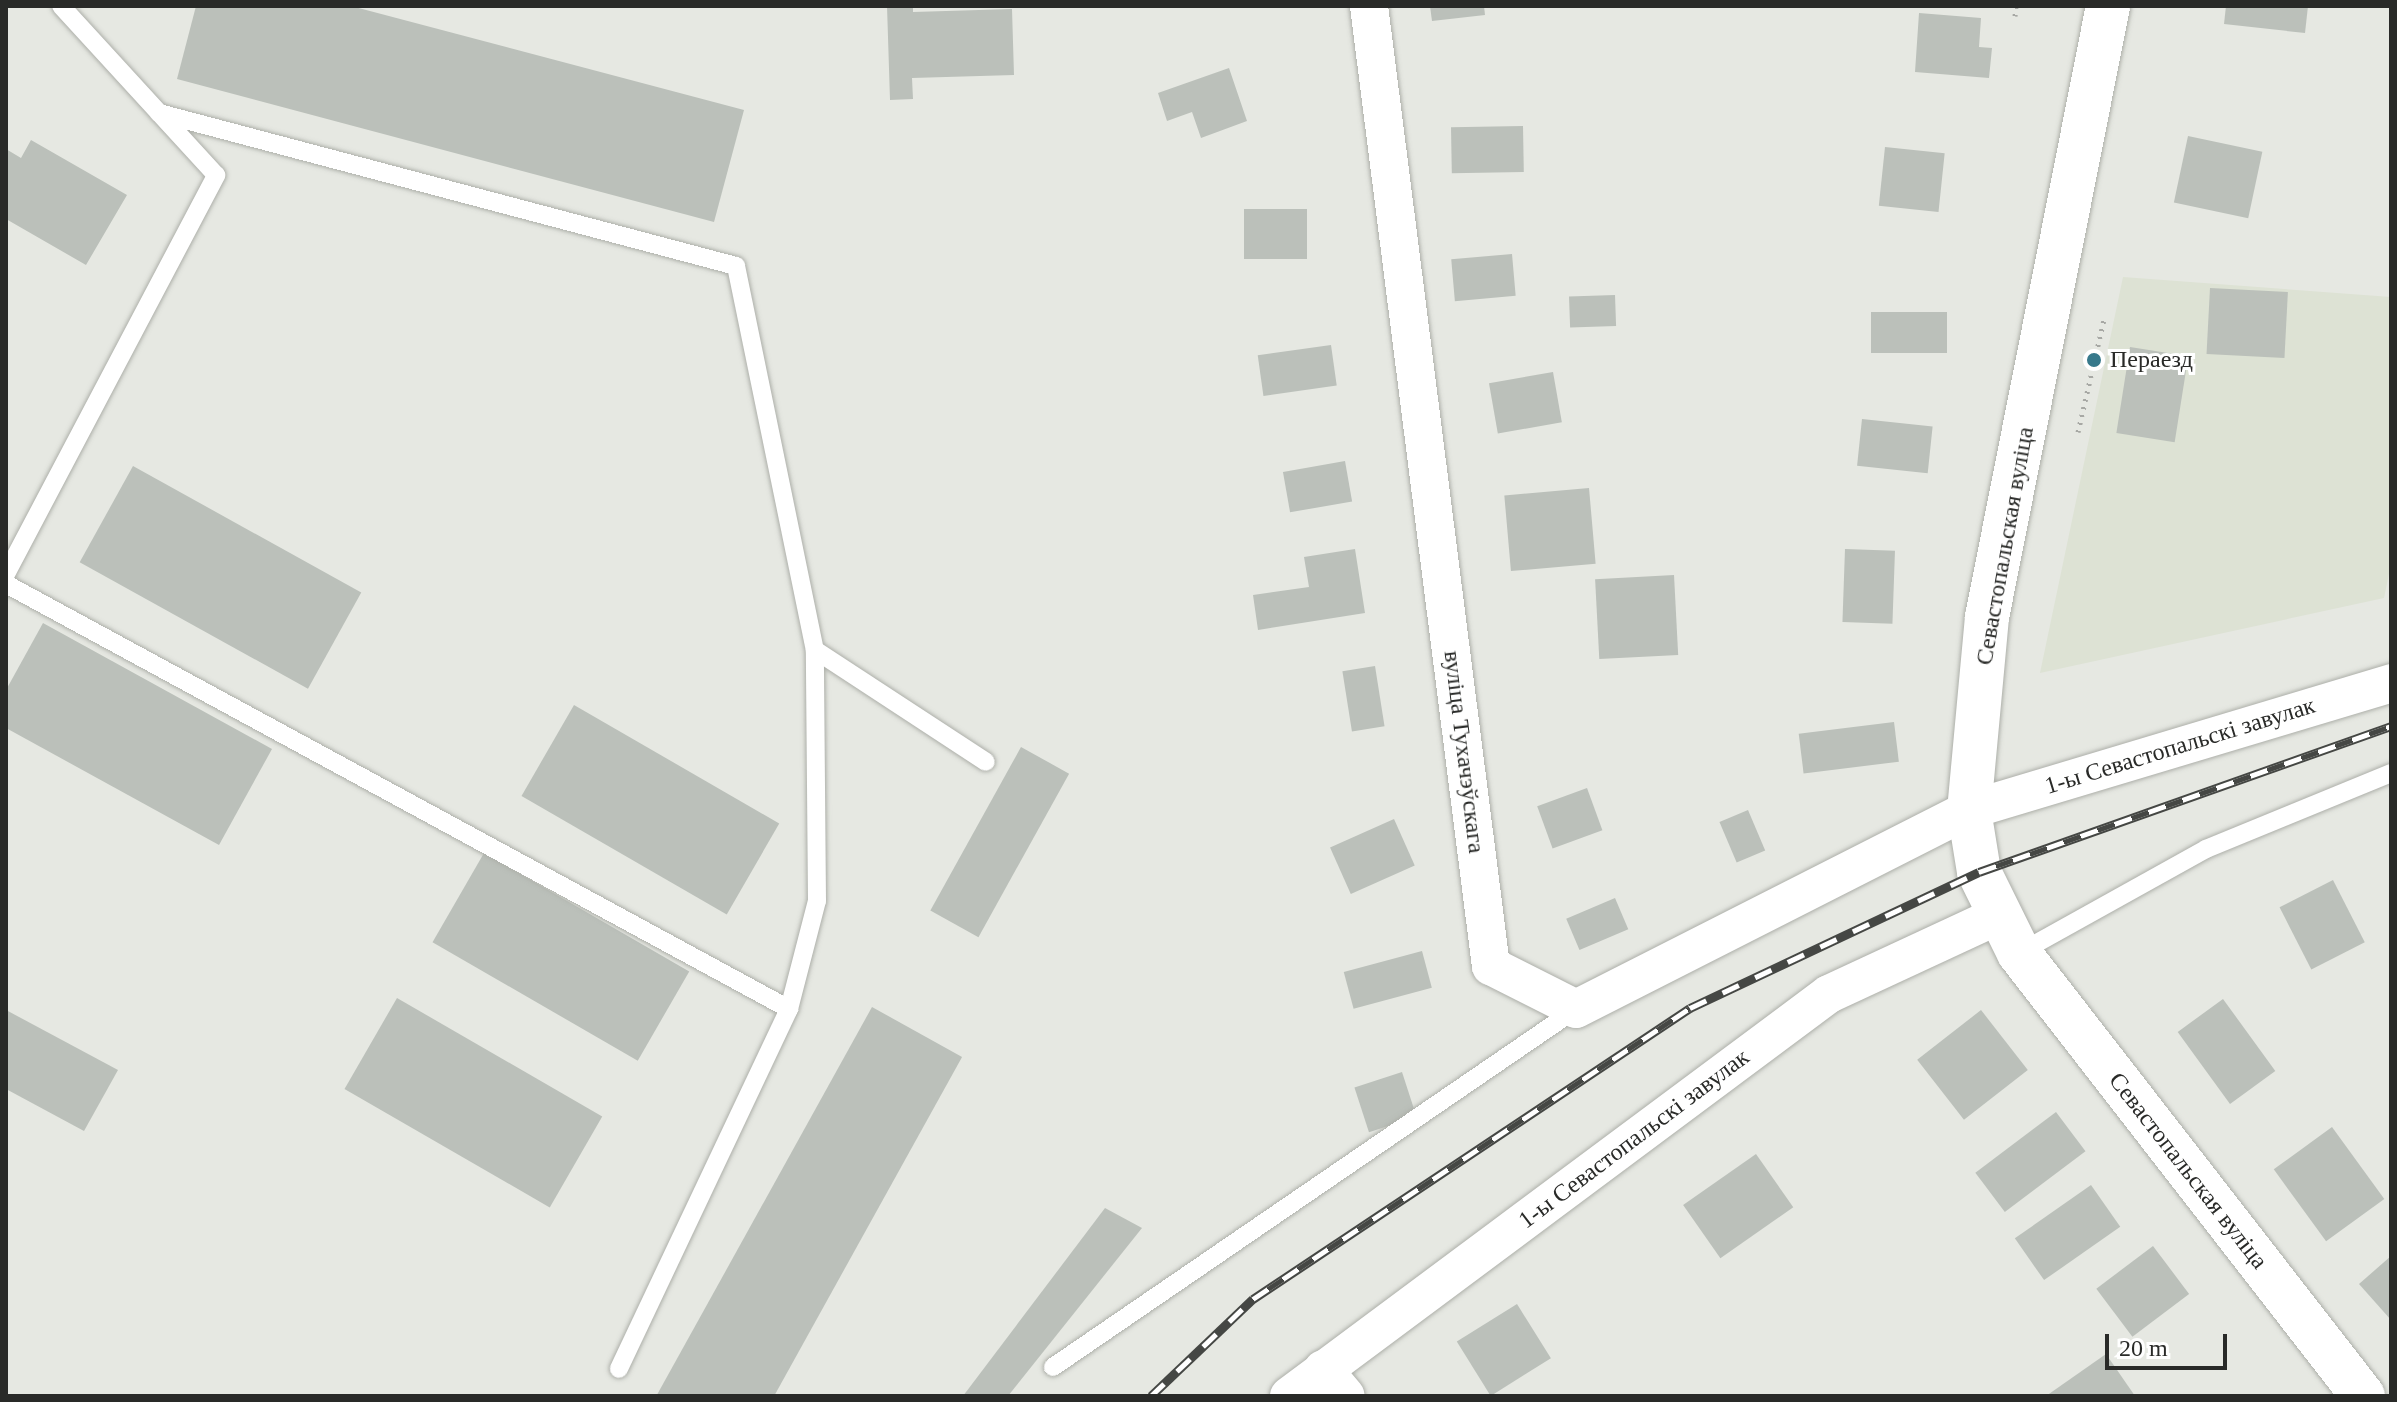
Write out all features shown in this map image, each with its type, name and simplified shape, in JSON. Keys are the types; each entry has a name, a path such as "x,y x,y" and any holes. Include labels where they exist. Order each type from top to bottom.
{"street":[{"name":"вуліца Тухачэўскага","path":"1369,6 1491,966 1576,1009"},
{"name":"Севастопальская вуліца","path":"2108,6 1987,617 1969,810 1979,872 2019,953 2363,1396"},
{"name":"1-ы Севастопальскі завулак","path":"1969,810 2391,683"},
{"path":"1576,1009 1969,810"},
{"name":"1-ы Севастопальскі завулак","path":"1289,1396 1335,1382 1829,994 1999,915"}],"lane":[{"path":"6,574 216,175 61,6"},
{"path":"159,113 736,266 815,650 817,901 789,1009 619,1369"},
{"path":"6,584 789,1009"},
{"path":"815,650 986,762"},
{"path":"2019,953 2206,849 2391,773"},
{"path":"1053,1367 1576,1009"}],"path":[{"path":"2015,16 2016,6"},
{"path":"2078,432 2104,319"}],"shaded area":[{"path":"2123,277 2391,297 2391,564 2384,598 2040,673"}],"building":[{"path":"196,6 351,6 744,110 714,222 177,79"},
{"path":"887,6 913,6 913,12 1012,9 1014,75 912,78 913,99 890,100"},
{"path":"1430,6 1484,6 1485,15 1432,21"},
{"path":"2226,6 2308,6 2305,33 2224,24"},
{"path":"1919,13 1981,18 1979,47 1992,48 1989,78 1915,72"},
{"path":"1229,68 1247,121 1201,138 1192,112 1167,121 1158,93"},
{"path":"1523,126 1524,172 1452,173 1451,127"},
{"path":"2188,136 2262,152 2248,218 2174,203"},
{"path":"31,140 127,195 86,265 6,219 6,149 21,158"},
{"path":"1885,147 1945,153 1939,212 1879,206"},
{"path":"1244,209 1307,209 1307,259 1244,259"},
{"path":"1512,254 1516,296 1455,301 1451,259"},
{"path":"2210,288 2288,292 2284,358 2207,354"},
{"path":"1615,295 1616,326 1570,328 1569,297"},
{"path":"1871,312 1947,312 1947,353 1871,353"},
{"path":"1331,345 1337,386 1263,396 1258,355"},
{"path":"2130,347 2188,356 2175,442 2116,433"},
{"path":"1553,372 1562,422 1498,434 1489,383"},
{"path":"1862,419 1933,426 1928,473 1857,466"},
{"path":"1345,461 1352,501 1290,512 1283,472"},
{"path":"133,466 361,593 308,689 80,562"},
{"path":"1589,488 1596,564 1511,571 1504,495"},
{"path":"1355,549 1365,613 1258,630 1253,595 1309,587 1304,557"},
{"path":"1845,549 1895,551 1892,624 1842,622"},
{"path":"1674,575 1678,655 1599,659 1595,579"},
{"path":"43,623 272,749 219,845 6,728 6,690"},
{"path":"1375,666 1385,726 1352,731 1342,671"},
{"path":"574,705 779,824 727,914 522,796"},
{"path":"1894,722 1899,762 1804,773 1799,734"},
{"path":"1021,747 1069,774 978,937 930,911"},
{"path":"1587,788 1602,830 1553,848 1537,806"},
{"path":"1748,810 1765,851 1737,863 1719,822"},
{"path":"1394,819 1415,866 1351,894 1330,847"},
{"path":"484,853 689,971 638,1061 432,942"},
{"path":"2333,880 2365,942 2311,970 2280,907"},
{"path":"1615,898 1628,929 1579,950 1566,919"},
{"path":"1422,951 1432,988 1354,1009 1344,972"},
{"path":"397,998 602,1116 550,1207 345,1089"},
{"path":"2223,999 2275,1071 2230,1104 2178,1032"},
{"path":"872,1007 962,1057 774,1396 656,1396"},
{"path":"6,1010 118,1070 84,1131 6,1089"},
{"path":"1981,1010 2028,1070 1964,1120 1917,1060"},
{"path":"1402,1072 1417,1117 1369,1132 1354,1087"},
{"path":"2056,1112 2085,1151 2005,1212 1975,1173"},
{"path":"2332,1127 2384,1199 2326,1241 2274,1169"},
{"path":"1756,1154 1793,1207 1720,1258 1683,1205"},
{"path":"2091,1185 2120,1227 2044,1280 2015,1238"},
{"path":"1105,1208 1142,1228 1008,1396 963,1396"},
{"path":"2153,1246 2189,1294 2132,1337 2096,1289"},
{"path":"2391,1256 2391,1320 2359,1284"},
{"path":"1517,1304 1551,1358 1491,1396 1457,1342"},
{"path":"2106,1354 2135,1396 2046,1396"}],"railway":[{"path":"1151,1396 1253,1299 1690,1008 1979,872 2391,726"}],"place":[{"name":"Пераезд","path":"2094,360"}]}
